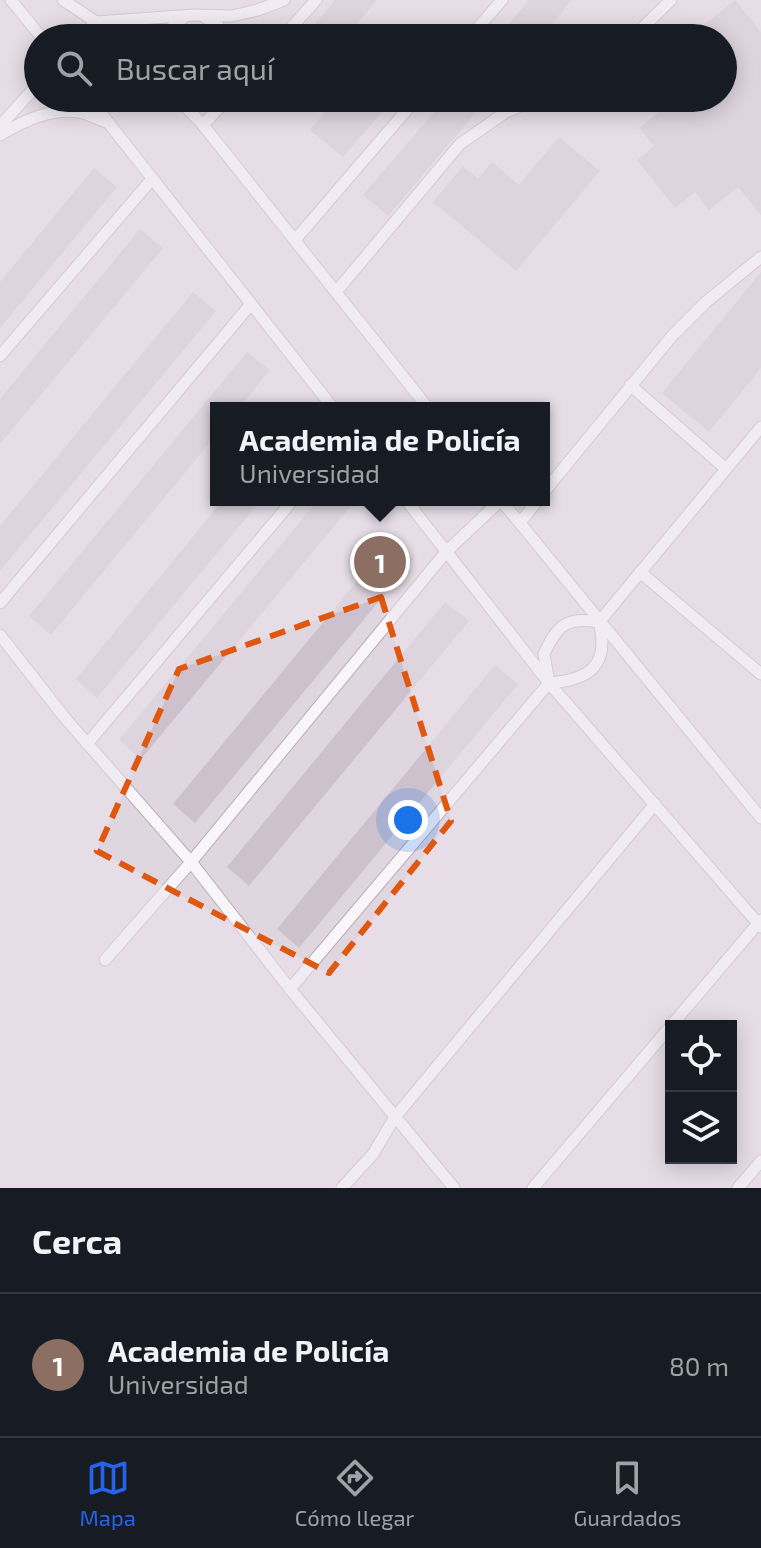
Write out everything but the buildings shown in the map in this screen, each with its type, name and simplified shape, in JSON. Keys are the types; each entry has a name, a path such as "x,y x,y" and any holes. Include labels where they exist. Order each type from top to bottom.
{"lane":[{"path":"11,0 31,24"},
{"path":"63,0 98,24"},
{"path":"96,22 195,15 232,16 284,0"},
{"path":"295,24 316,0"},
{"path":"481,24 502,0"},
{"path":"646,24 671,0"},
{"path":"175,24 195,15 217,24"},
{"path":"0,126 24,99"},
{"path":"0,135 26,120 53,113 79,112 109,123"},
{"path":"100,112 328,402"},
{"path":"190,112 423,402"},
{"path":"203,125 215,112"},
{"path":"295,240 405,112"},
{"path":"336,292 460,144 506,112"},
{"path":"0,356 152,179"},
{"path":"550,485 672,336 706,302 761,257"},
{"path":"0,603 251,304"},
{"path":"630,385 726,469"},
{"path":"599,622 761,427"},
{"path":"87,744 288,506"},
{"path":"411,506 549,683 760,923 533,1188"},
{"path":"105,960 191,862 446,552 495,506"},
{"path":"506,506 761,818"},
{"path":"520,523 533,506"},
{"path":"640,572 761,674"},
{"path":"549,683 544,654 558,629 570,621 582,619 599,622"},
{"path":"290,989 549,683 573,681 590,672 602,656 604,640 599,622"},
{"path":"0,635 87,744 191,862 290,989 454,1188"},
{"path":"342,1188 373,1154 395,1117 655,804"},
{"path":"738,1188 761,1161"}],"highlighted area":[{"path":"381,597 451,821 329,973 97,851 179,669"}],"shaded area":[{"path":"0,0 761,0 761,1188 0,1188"}],"place":[{"name":"Academia de Policía","path":"380,562"}]}
